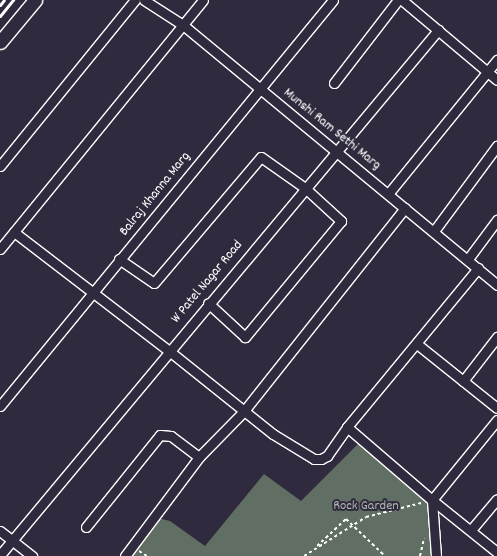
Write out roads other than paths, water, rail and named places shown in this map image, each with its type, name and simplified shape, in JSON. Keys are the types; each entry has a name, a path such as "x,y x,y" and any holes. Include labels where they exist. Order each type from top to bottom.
{"main road":[{"path":"0,42 35,0"}],"street":[{"path":"0,166 135,0"},
{"name":"Munshi Ram Sethi Marg","path":"144,0 183,25 468,259 497,285"},
{"path":"0,249 203,0"},
{"name":"Balraj Khanna Marg","path":"0,406 259,88 333,0"},
{"path":"334,83 398,0"},
{"path":"402,0 497,80"},
{"name":"W Patel Nagar Road","path":"0,555 168,350 337,152 438,30"},
{"path":"388,194 497,60"},
{"path":"434,231 497,146"},
{"path":"120,259 154,283 261,157 305,188 341,220 245,337 208,303"},
{"path":"124,556 199,457 244,411 405,208"},
{"path":"468,259 497,220"},
{"path":"14,232 168,350 273,434 314,459 321,460 327,456 348,427 478,268"},
{"path":"463,381 495,343"},
{"path":"417,344 497,408"},
{"path":"436,556 432,500 497,420"},
{"path":"348,427 432,500 497,552"},
{"path":"86,528 160,435 171,436 199,457"},
{"path":"470,530 497,499"},
{"path":"0,531 32,556"}],"railway":[{"path":"0,5 4,0"},
{"path":"0,16 13,0"}],"park label":[{"name":"Rock Garden","path":"366,506"}]}
